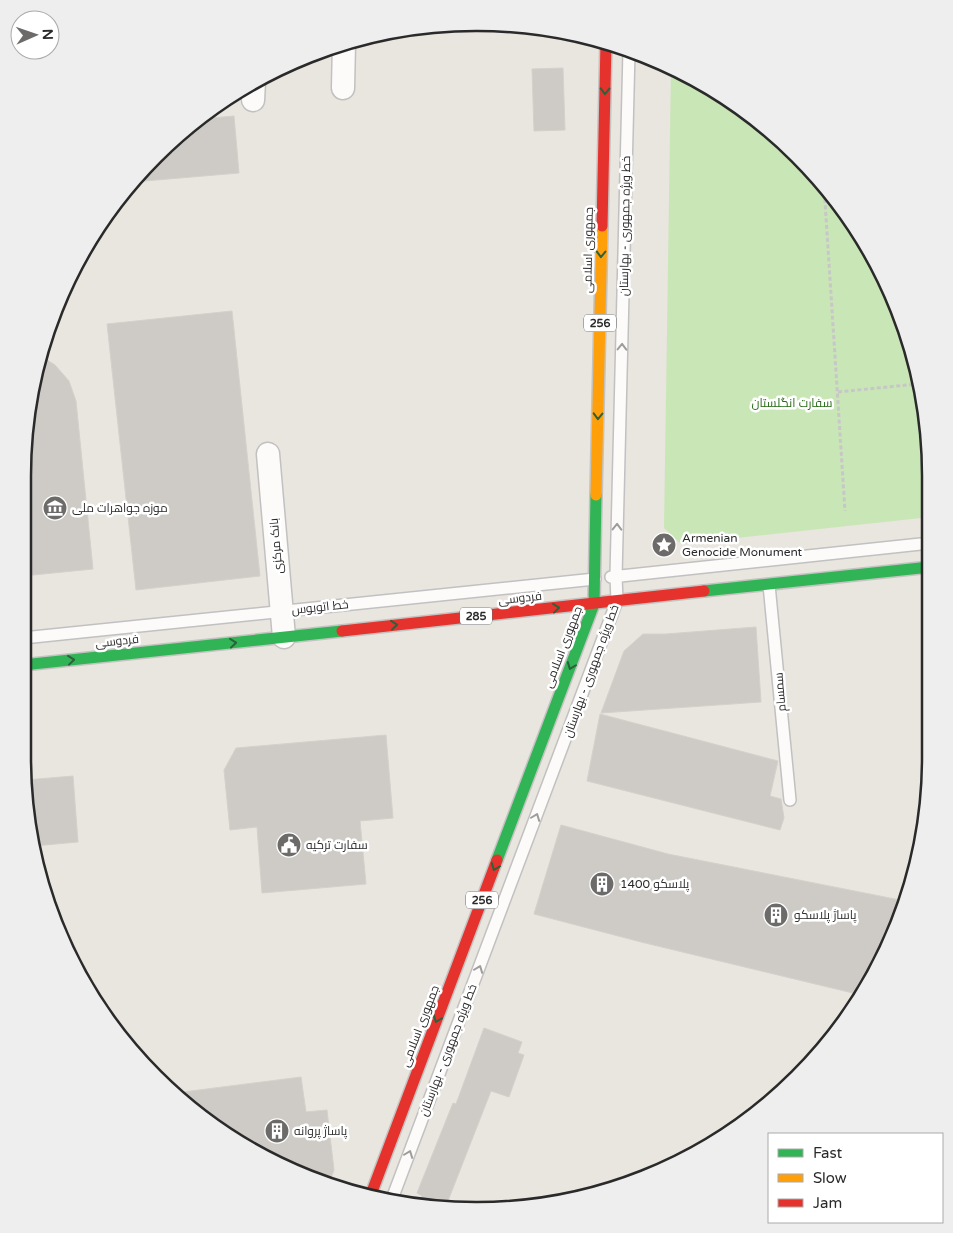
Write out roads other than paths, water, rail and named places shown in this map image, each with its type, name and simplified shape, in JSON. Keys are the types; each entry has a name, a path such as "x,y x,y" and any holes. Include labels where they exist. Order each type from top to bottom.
{"main road":[{"name":"جمهوری اسلامی","path":"373,1189 594,604 606,50"},
{"name":"فردوسی","path":"31,665 922,568"}],"street":[{"path":"344,51 344,88"},
{"name":"بانک مرکزی","path":"268,454 284,637"}],"lane":[{"name":"خط ویژه جمهوری - بهارستان","path":"394,1194 617,601 616,576 629,58"},
{"path":"616,576 922,544"},
{"name":"خط اتوبوس","path":"31,637 616,576"},
{"name":"سمسام","path":"770,585 790,800"}],"place":[{"name":"موزه جواهرات ملی","path":"55,508"},
{"name":"Armenian Genocide Monument","path":"664,545"},
{"name":"سفارت ترکیه","path":"289,845"},
{"name":"پلاسکو 1400","path":"602,884"},
{"name":"پاساژ پلاسکو","path":"776,915"},
{"name":"پاساژ پروانه","path":"277,1131"}],"park label":[{"name":"سفارت انگلستان","path":"792,403"}]}
